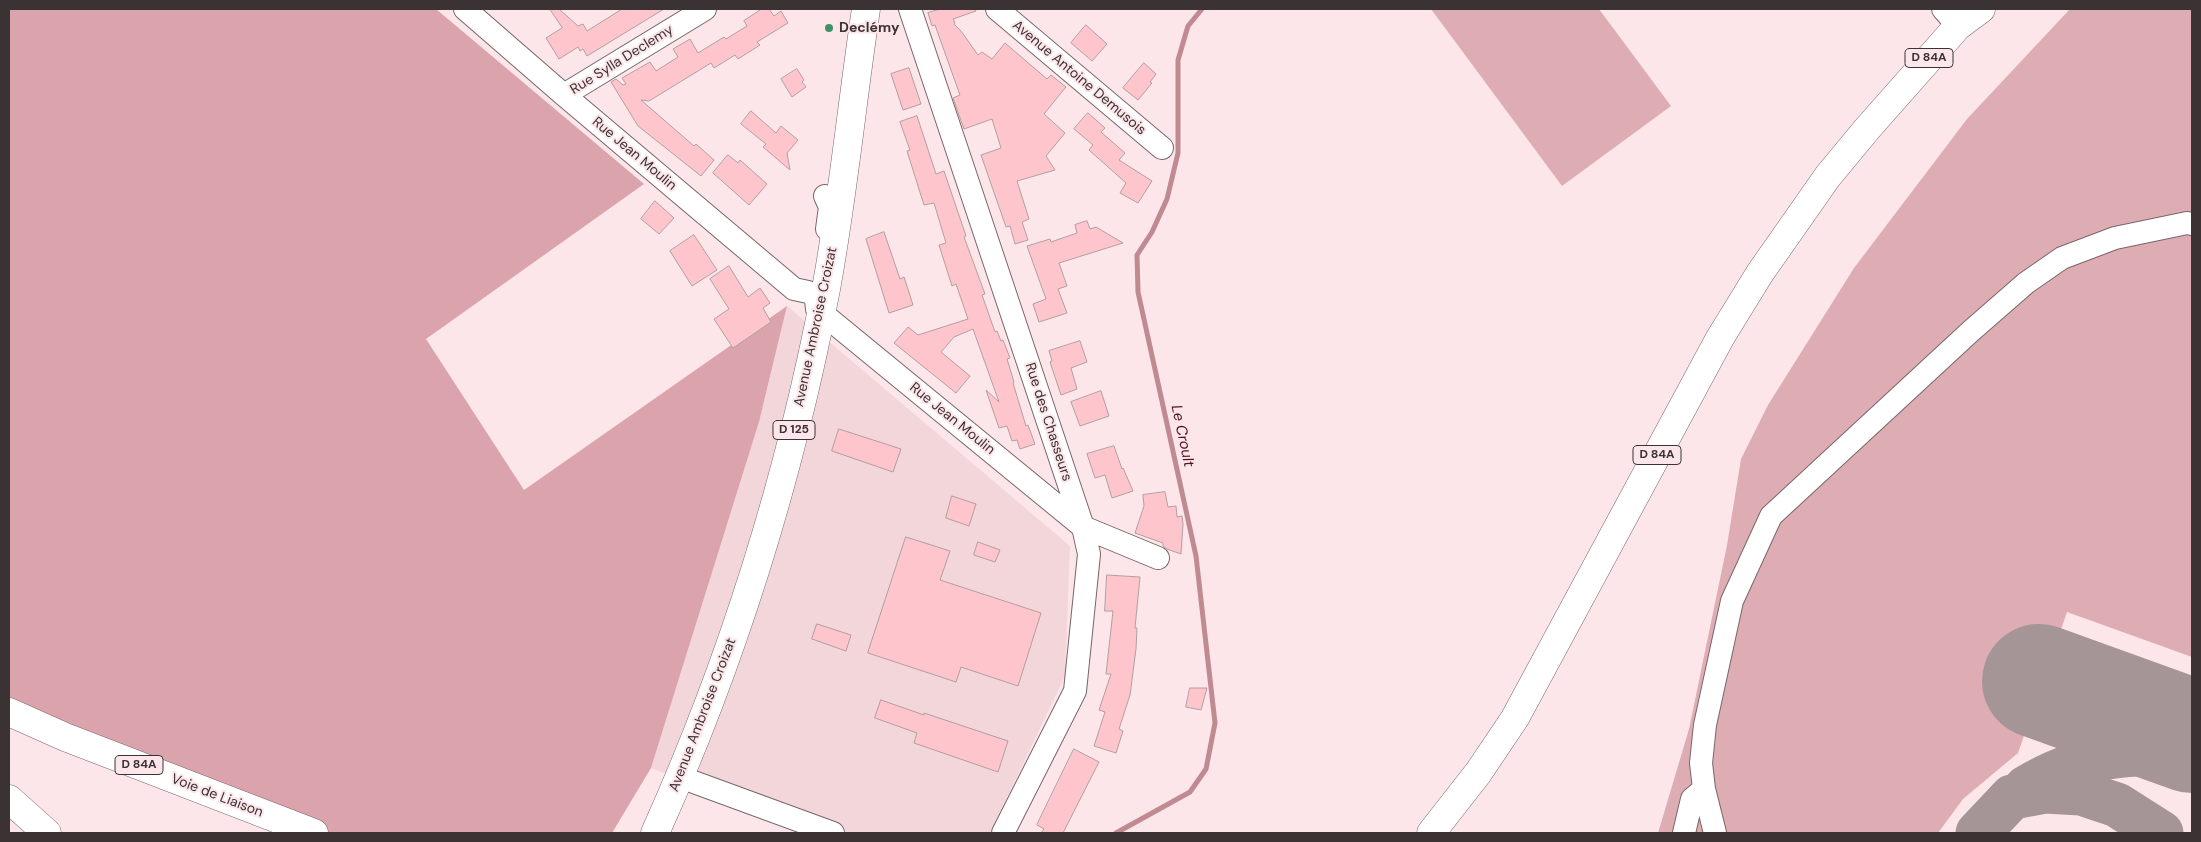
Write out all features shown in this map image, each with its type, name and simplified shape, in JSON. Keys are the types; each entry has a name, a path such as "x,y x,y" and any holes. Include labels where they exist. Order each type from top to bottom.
{"main road":[{"name":"Avenue Ambroise Croizat","path":"655,833 680,777 722,667 769,523 799,411 814,302 825,196 852,9"},
{"name":"Avenue Ambroise Croizat","path":"642,833 694,710 735,586 783,410 832,247 866,9"},
{"name":"D 84A","path":"1431,833 1478,773 1515,718 1720,338 1760,273 1828,176 1901,89 1950,17 1981,9"},
{"name":"D 84A","path":"1901,89 1964,36 1991,9"},
{"name":"Voie de Liaison","path":"9,712 65,737 314,833"},
{"path":"9,799 47,833"}],"street":[{"name":"Rue Jean Moulin","path":"465,9 794,289 814,302 1082,527 1158,558"},
{"name":"Rue Sylla Declemy","path":"564,95 705,9"},
{"name":"Rue des Chasseurs","path":"910,9 1082,527 1088,554 1075,691 1003,833"},
{"name":"Avenue Antoine Demusois","path":"997,9 1162,148"},
{"path":"1715,833 1704,789 1701,763 1705,725 1732,601 1771,516 1956,344 2026,282 2062,258 2116,238 2187,223 2192,224"},
{"path":"680,777 833,833"},
{"path":"1684,833 1692,799 1704,789"}],"shaded area":[{"path":"9,9 436,9 644,184 426,339 524,490 787,306 759,422 651,768 612,833 303,833 9,719"},
{"path":"1431,9 1599,9 1671,106 1562,186"},
{"path":"2070,9 2192,9 2192,657 2067,612 2018,753 1963,799 1938,833 1658,833 1689,729 1727,545 1741,459 1768,405 1854,268 1967,119"},
{"path":"787,306 1070,546 1065,676 990,833 823,833 651,768 759,422"}],"building":[{"path":"550,9 559,9 578,26 583,24 587,31 622,9 664,9 587,56 583,49 580,51 578,47 559,59 546,38 562,28"},
{"path":"762,9 769,9 774,16 781,11 788,23 757,42 760,45 738,59 735,55 714,68 711,63 649,101 641,100 694,146 696,144 714,160 701,176 638,126 611,82 616,79 623,85 626,84 622,78 650,62 656,71 678,57 673,49 690,39 698,53 747,26 744,21"},
{"path":"940,9 975,9 976,11 953,19 954,24 978,55 982,52 992,59 1005,43 1047,79 1051,75 1066,87 1044,114 1065,133 1046,156 1055,170 1017,181 1029,219 1022,222 1028,240 1015,244 1010,226 1006,227 981,155 1001,148 992,119 964,129 953,98 960,95 935,25 932,26 928,13"},
{"path":"1086,25 1107,44 1092,61 1071,43"},
{"path":"1144,63 1156,74 1150,82 1152,83 1138,100 1123,88"},
{"path":"909,68 921,104 903,110 891,74"},
{"path":"797,69 806,87 792,97 781,79"},
{"path":"751,111 776,133 781,126 798,140 787,153 790,170 763,147 766,144 741,124"},
{"path":"1088,113 1105,128 1101,132 1125,153 1119,160 1152,181 1138,203 1120,193 1126,183 1089,150 1093,145 1074,129"},
{"path":"917,116 936,174 944,171 966,236 964,237 985,294 982,295 995,332 997,331 1001,341 1003,340 1010,358 1007,359 1013,383 1026,426 1028,425 1035,444 1020,449 1017,440 1012,441 1007,426 999,428 986,390 999,402 973,329 954,337 941,352 970,376 956,393 894,343 908,327 918,335 968,319 956,284 952,286 939,245 946,243 934,203 924,205 907,151 910,150 900,122"},
{"path":"728,155 738,163 740,160 767,184 749,205 713,173"},
{"path":"655,201 674,218 659,234 641,219"},
{"path":"1087,221 1090,229 1096,227 1123,243 1059,263 1067,286 1058,289 1067,313 1039,322 1033,304 1046,299 1027,246 1050,239 1051,242 1077,233 1075,225"},
{"path":"884,232 900,279 904,277 913,305 889,313 866,239"},
{"path":"694,235 717,270 692,286 670,251"},
{"path":"729,266 748,297 760,288 770,303 763,308 771,322 733,348 714,319 729,309 710,279"},
{"path":"1080,341 1087,362 1071,368 1077,389 1061,395 1050,362 1052,361 1049,351"},
{"path":"1101,391 1109,416 1080,426 1071,402"},
{"path":"839,429 901,449 893,472 832,451"},
{"path":"1114,446 1122,469 1133,491 1112,498 1105,475 1095,478 1087,454"},
{"path":"1165,492 1168,507 1176,506 1177,517 1182,516 1181,554 1167,549 1163,546 1163,543 1135,533 1144,506 1143,495"},
{"path":"952,496 976,504 969,526 946,518"},
{"path":"906,537 950,551 940,580 1041,613 1018,686 961,667 956,682 868,653"},
{"path":"978,542 1000,550 995,562 974,555"},
{"path":"1107,575 1140,577 1135,628 1137,628 1136,649 1130,695 1119,729 1123,731 1116,753 1094,746 1105,712 1099,710 1111,674 1106,674 1113,611 1105,611"},
{"path":"817,624 851,635 846,651 812,639"},
{"path":"1190,688 1207,688 1201,710 1186,707"},
{"path":"881,700 1008,741 998,772 914,743 917,733 875,718"},
{"path":"1074,749 1099,762 1063,833 1041,833 1044,829 1037,825"}],"waterway":[{"name":"Le Croult","path":"1116,833 1190,792 1206,769 1215,723 1196,556 1138,292 1137,255 1152,232 1167,199 1178,153 1178,60 1188,26 1202,9"}],"taxiway":[{"path":"2026,788 2047,776 2067,768 2106,757 2192,753"},
{"path":"1978,833 2012,797 2045,791 2081,793 2117,805 2161,833"}],"runway":[{"path":"2039,681 2192,736"}],"place":[{"name":"Declémy","path":"829,28"}]}
